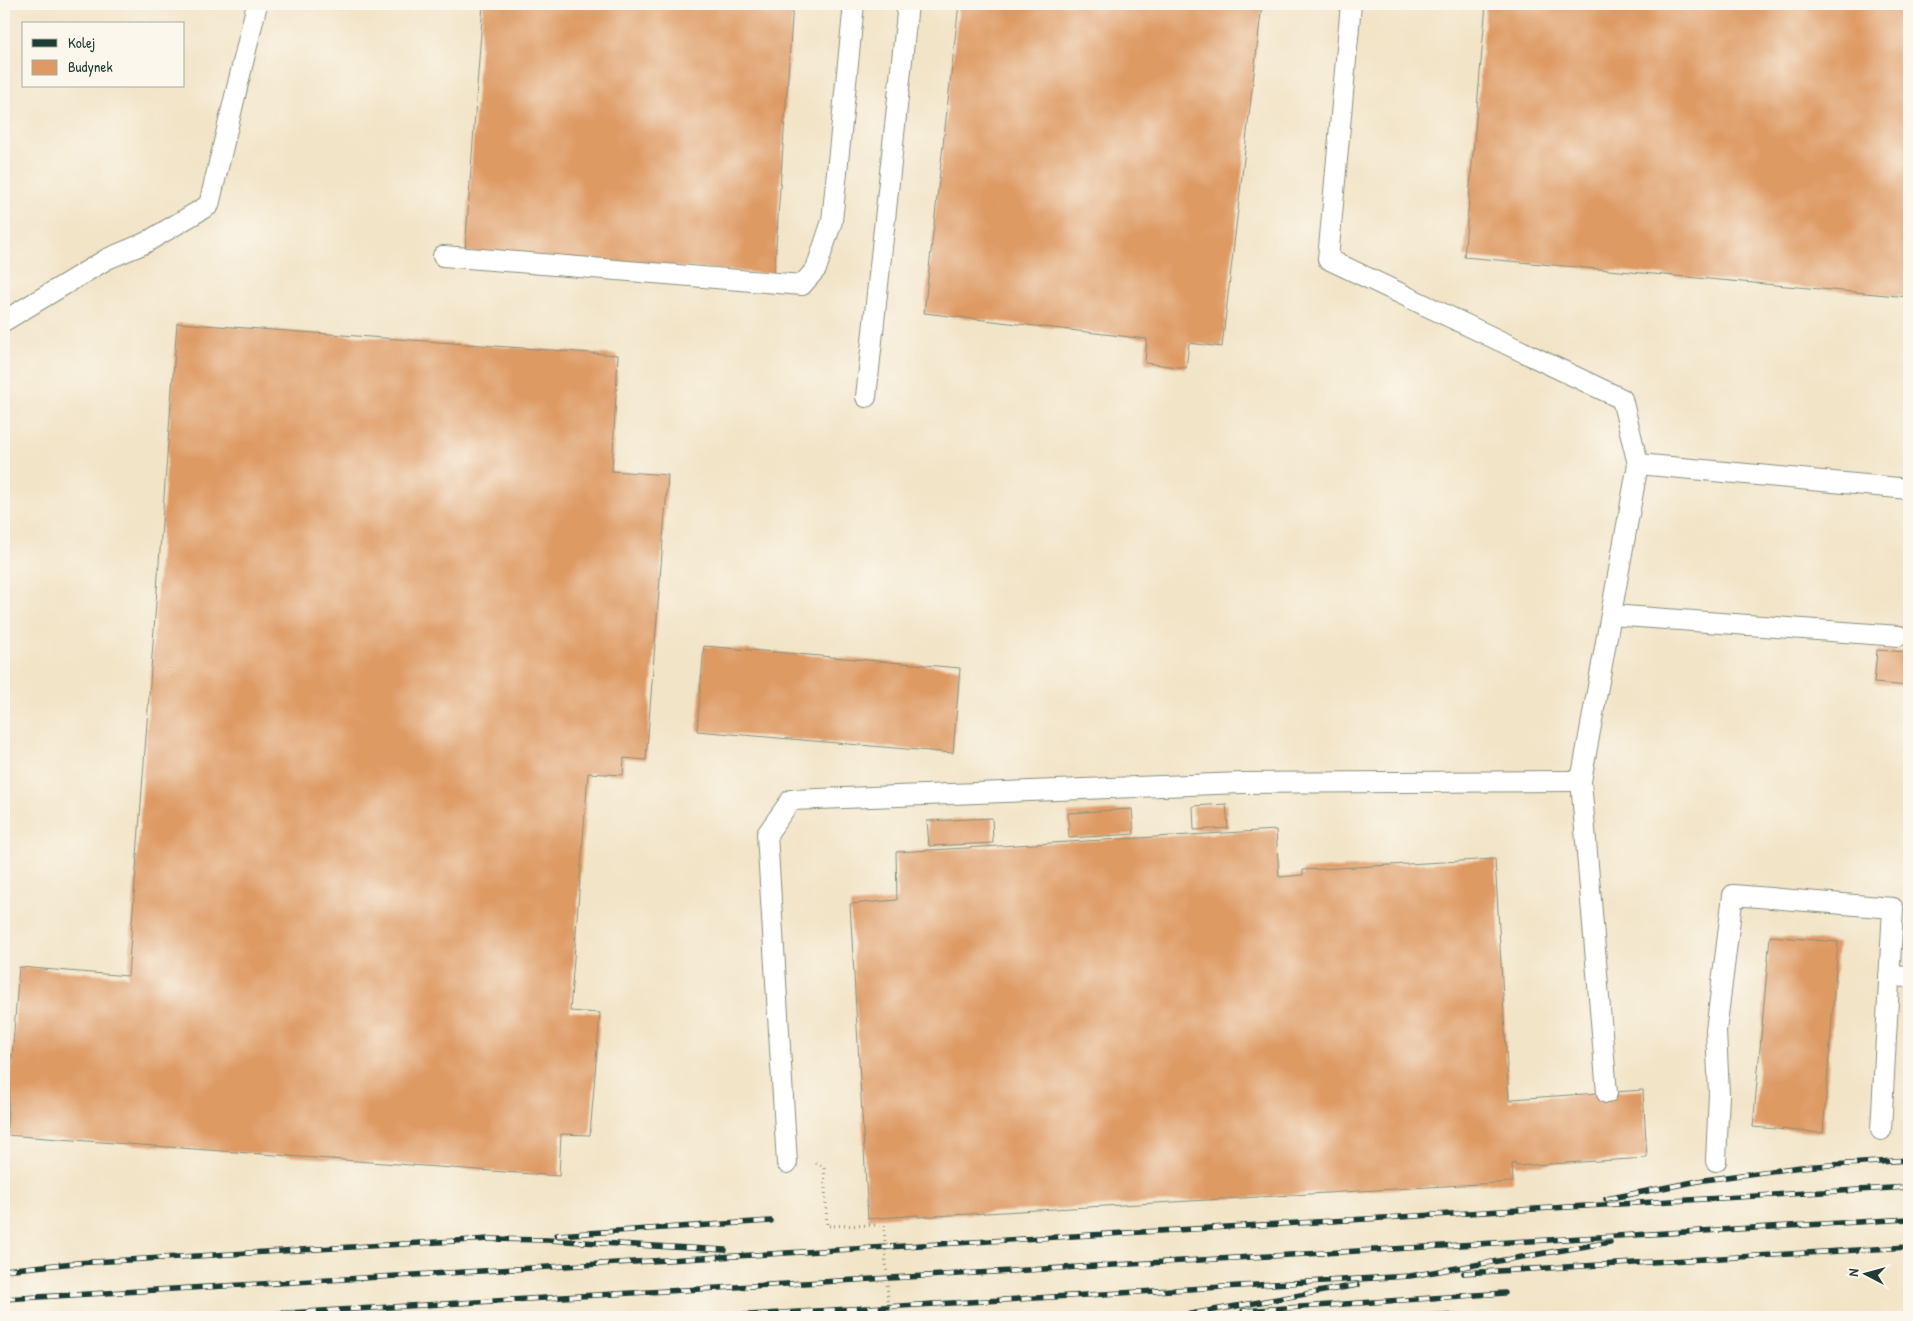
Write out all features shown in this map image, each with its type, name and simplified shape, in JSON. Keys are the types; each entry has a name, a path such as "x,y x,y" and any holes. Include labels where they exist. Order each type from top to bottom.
{"lane":[{"path":"4,321 107,260 145,243 210,205 257,4"},
{"path":"443,256 802,285 816,269 832,221 854,4"},
{"path":"866,397 908,4"},
{"path":"1351,4 1328,259 1622,399 1638,464 1581,781 1608,1093"},
{"path":"1638,464 1909,489"},
{"path":"1611,615 1899,636"},
{"path":"787,1163 767,834 791,800 1242,783 1581,781"},
{"path":"1716,1161 1719,1094 1716,1032 1733,895 1893,908 1881,1130"},
{"path":"1889,976 1909,976"}],"path":[{"path":"825,1185 827,1226 884,1225 889,1317"}],"building":[{"path":"483,4 793,4 774,274 465,252"},
{"path":"959,4 1262,4 1222,347 1189,343 1186,368 1145,363 1147,339 924,313"},
{"path":"1486,4 1909,4 1909,297 1464,257"},
{"path":"177,323 618,355 612,471 668,475 646,760 624,758 623,775 588,773 570,1011 600,1013 590,1135 561,1134 559,1176 6,1135 19,967 128,976"},
{"path":"704,646 960,668 953,753 697,731"},
{"path":"1877,650 1909,652 1909,686 1874,683"},
{"path":"1226,804 1228,828 1194,830 1193,806"},
{"path":"1132,809 1134,834 1069,838 1068,813"},
{"path":"992,818 993,843 929,846 927,821"},
{"path":"1276,830 1279,877 1303,875 1303,870 1495,859 1509,1101 1513,1101 1512,1099 1643,1090 1647,1158 1516,1166 1515,1163 1512,1164 1513,1182 868,1219 850,904 897,900 896,852"},
{"path":"1770,936 1838,942 1823,1133 1753,1127"},
{"path":"1451,1313 1452,1317 1408,1317 1408,1316"}],"railway":[{"path":"1606,1199 1704,1180 1801,1167 1909,1160"},
{"path":"4,1299 1909,1187"},
{"path":"218,1317 1909,1219"},
{"path":"557,1235 771,1221"},
{"path":"4,1270 75,1263 490,1239 547,1240 725,1250"},
{"path":"714,1317 1410,1276 1610,1242"},
{"path":"1464,1273 1909,1247"},
{"path":"1153,1317 1179,1316 1358,1285"},
{"path":"1243,1311 1505,1293"}]}
